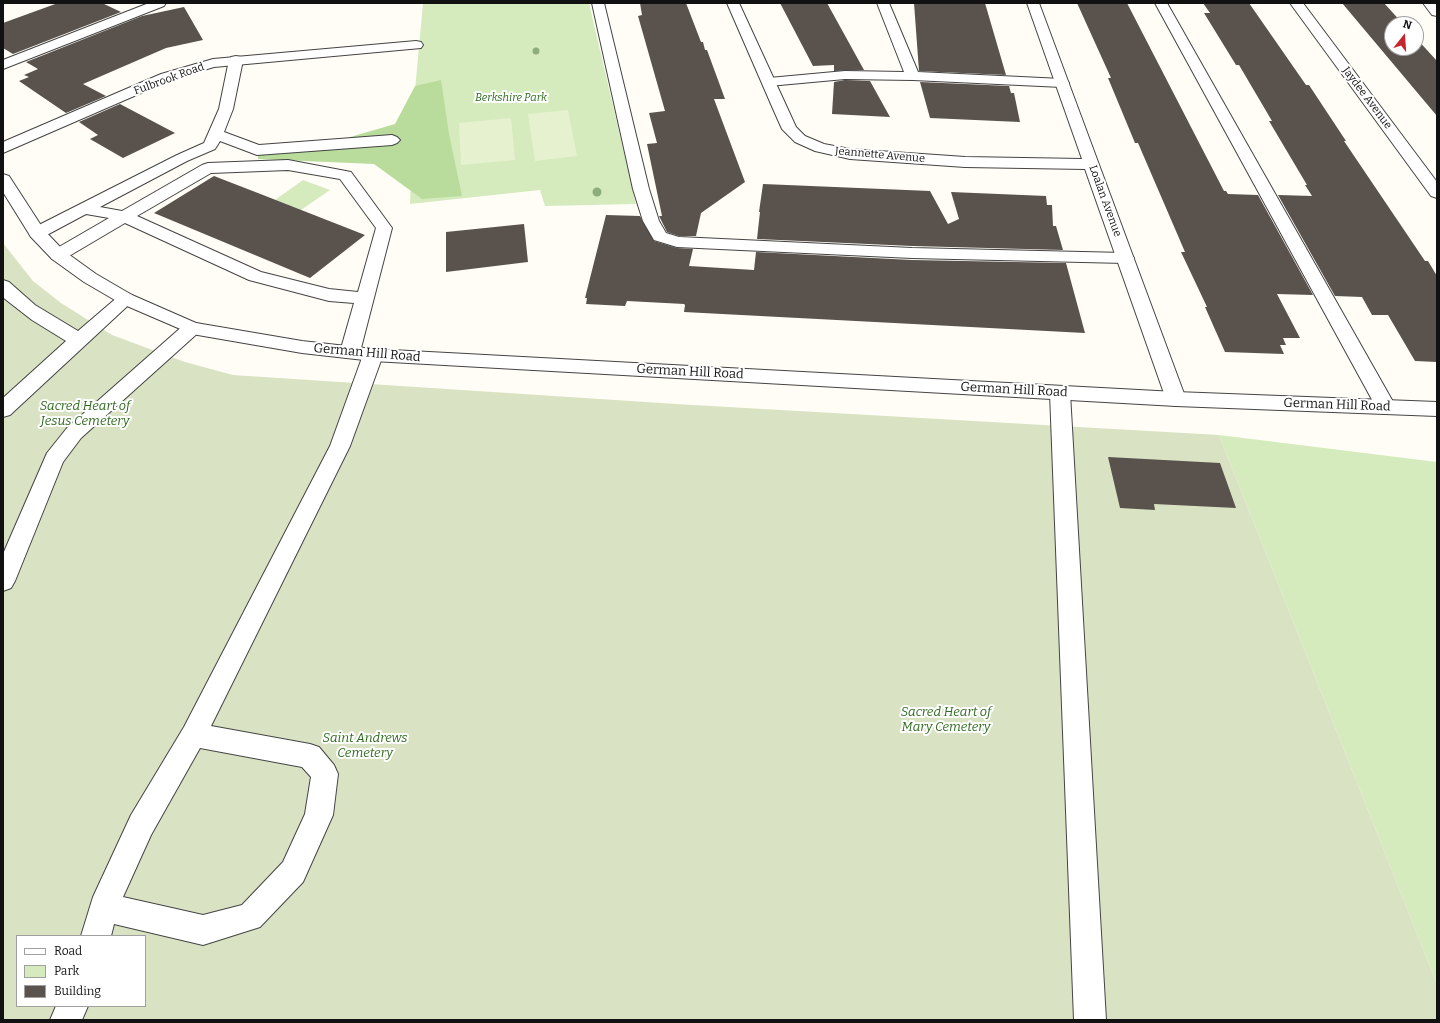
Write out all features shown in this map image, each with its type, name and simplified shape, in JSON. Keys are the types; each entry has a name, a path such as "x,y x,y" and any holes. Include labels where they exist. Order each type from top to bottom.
{"street":[{"path":"3,65 160,3"},
{"path":"598,3 640,189 651,221 660,236 684,243 912,253 1125,258"},
{"name":"Jeannette Avenue","path":"733,3 790,129 800,139 820,148 850,154 965,162 1091,164"},
{"path":"884,3 913,76"},
{"name":"Loalan Avenue","path":"1033,3 1176,399"},
{"path":"1161,3 1386,407"},
{"name":"Jaydee Avenue","path":"1296,3 1437,193"},
{"path":"1429,3 1437,12"},
{"name":"Fulbrook Road","path":"3,148 166,77 213,63 416,45"},
{"path":"37,233 182,158 210,146 226,108 236,60"},
{"path":"769,82 845,75 913,76 1062,83"},
{"path":"215,134 257,150 392,140"},
{"path":"58,254 208,168 288,165 345,175 384,228 365,298 362,353 340,446 193,735 141,825 104,907 96,935"},
{"name":"German Hill Road","path":"3,179 37,233 58,254 90,278 126,299 192,328 302,347 362,353 1060,393 1437,409"},
{"path":"84,209 124,216 255,276 329,295 365,298"},
{"path":"3,286 12,297 36,315 79,340"},
{"path":"3,410 126,299"},
{"path":"3,581 54,459 74,433 192,328"},
{"path":"1060,393 1090,1020"},
{"path":"104,907 203,930 250,917 293,872 319,815 325,774 310,756 193,735"},
{"path":"66,1020 72,1007"}],"green space":[{"name":"Berkshire Park","path":"423,3 589,3 636,204 545,206 540,190 410,204 415,90"},
{"path":"441,80 449,134 462,196 422,199 374,164 258,159 258,148 340,140 395,124 415,86"},
{"path":"568,110 577,156 535,161 528,114"},
{"path":"511,118 515,160 461,165 459,123"},
{"path":"303,180 330,190 301,210 275,200"},
{"path":"3,243 33,281 61,303 112,335 185,362 233,375 676,404 1219,435 1437,984 1437,1020 3,1020"},
{"path":"1219,435 1437,462 1437,984"}],"building":[{"path":"58,3 102,3 121,12 13,54 3,48 3,23"},
{"path":"640,3 686,3 701,42 703,42 705,50 707,50 725,99 714,99 745,182 701,213 696,236 679,236 667,232 659,216 662,216 647,144 657,143 649,113 665,111 638,16 642,15"},
{"path":"780,3 827,3 864,70 834,71 834,65 813,66"},
{"path":"914,3 985,3 1006,75 919,71"},
{"path":"1077,3 1127,3 1224,191 1228,194 1258,195 1313,295 1277,294 1300,338 1283,338 1286,345 1280,345 1284,354 1225,352 1205,307 1207,307 1181,252 1185,252 1138,143 1135,143 1108,78 1111,78"},
{"path":"1203,3 1249,3 1306,85 1309,85 1346,141 1344,141 1425,261 1428,261 1437,276 1437,362 1415,361 1388,315 1372,315 1362,297 1335,296 1278,195 1312,196 1269,121 1272,121 1239,65 1236,65 1204,13 1210,13"},
{"path":"1342,3 1384,3 1396,16 1384,16 1384,53"},
{"path":"184,7 203,40 166,48 83,84 106,96 66,113 19,81 29,77 24,75 38,69 26,62 142,16"},
{"path":"1424,47 1437,61 1437,116 1387,56 1424,56"},
{"path":"845,80 870,81 890,117 832,114 834,82"},
{"path":"920,82 1009,86 1011,93 1014,93 1020,122 930,118"},
{"path":"120,104 175,133 123,158 90,139 98,135 79,122"},
{"path":"214,176 365,235 310,278 154,213"},
{"path":"763,184 930,191 948,224 959,219 951,192 1046,196 1047,205 1052,205 1053,226 1056,226 1063,250 912,246 757,239"},
{"path":"606,215 640,216 654,241 677,248 693,249 689,266 754,270 756,252 912,260 1066,263 1085,333 684,312 684,304 627,301 625,306 586,304 587,298 585,298"},
{"path":"524,224 528,262 446,272 446,232"},
{"path":"1108,457 1220,463 1236,508 1154,504 1155,510 1120,508"}],"park label":[{"name":"Sacred Heart of Jesus Cemetery","path":"85,414"},
{"name":"Sacred Heart of Mary Cemetery","path":"946,720"},
{"name":"Saint Andrews Cemetery","path":"365,746"}]}
